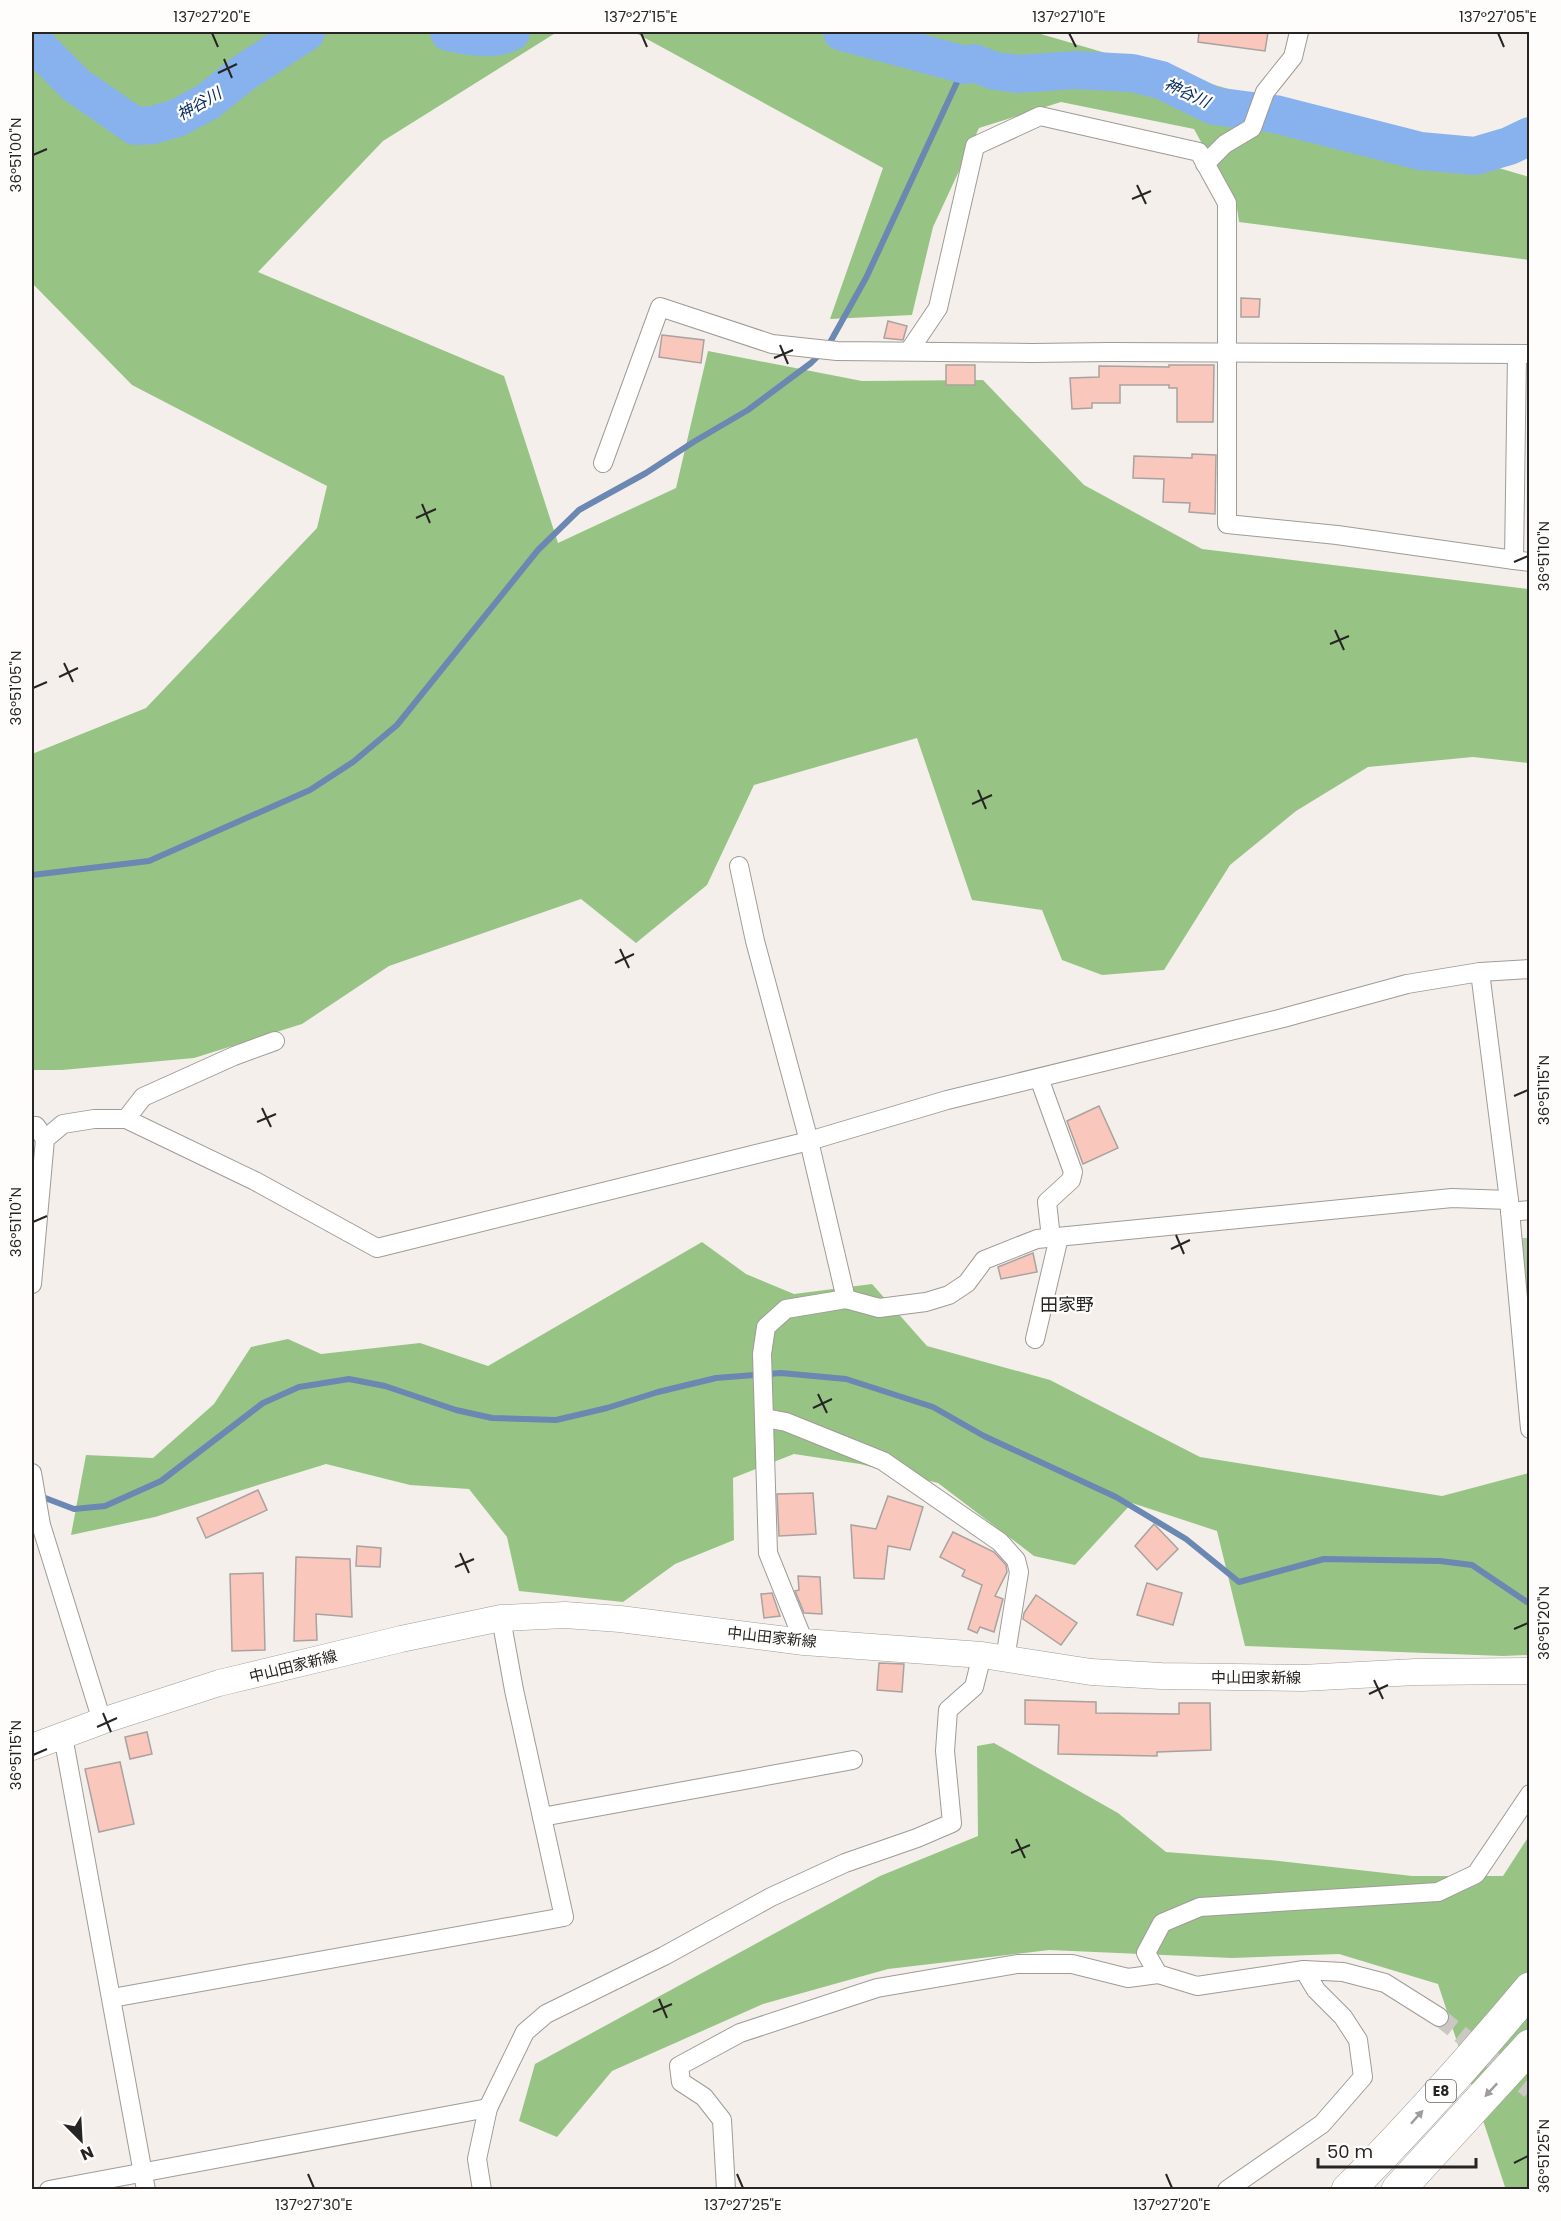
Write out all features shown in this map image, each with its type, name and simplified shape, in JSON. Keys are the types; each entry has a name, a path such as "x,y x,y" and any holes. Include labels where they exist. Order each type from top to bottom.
{"highway":[{"name":"E8","path":"1348,2190 1487,2040 1530,1989"},
{"name":"E8","path":"1398,2190 1530,2046"}],"main road":[{"name":"中山田家新線","path":"32,1747 102,1721 219,1683 501,1618 565,1615 804,1642 994,1657 1091,1672 1161,1676 1302,1678 1416,1672 1530,1671"}],"street":[{"path":"1205,164 1225,144 1252,128 1265,92 1293,57 1299,32"},
{"path":"603,463 660,307 772,344 837,351 1032,354 1109,351 1228,352 1523,354 1522,561 1337,535 1227,524 1228,352 1227,203 1199,152 1040,116 975,146 938,308 909,351"},
{"path":"740,866 755,941 809,1141 846,1299"},
{"path":"45,1139 63,1124 94,1119 126,1119 255,1181 376,1248 809,1141 947,1100 1283,1018 1407,984 1480,972 1530,969"},
{"path":"1480,972 1509,1206 1530,1429"},
{"path":"126,1119 143,1097 234,1056 275,1041"},
{"path":"1035,1339 1055,1238 1047,1202 1071,1180 1073,1172 1039,1078"},
{"path":"32,1126 36,1126 45,1139 32,1284"},
{"path":"804,1642 768,1553 762,1354 766,1327 786,1309 846,1299 879,1308 926,1302 949,1295 967,1283 984,1260 1037,1239 1452,1198 1530,1210"},
{"path":"482,2190 477,2159 488,2108 525,2032 546,2014 664,1956 771,1897 845,1863 952,1823 945,1751 948,1710 974,1687 994,1657 1019,1572 1016,1560 1000,1542 883,1461 786,1422 765,1418"},
{"path":"32,1473 36,1528 102,1721"},
{"path":"112,1998 564,1917 514,1690 501,1618"},
{"path":"63,1736 145,2181"},
{"path":"542,1816 853,1760"},
{"path":"1158,1974 1146,1953 1162,1923 1200,1907 1438,1892 1476,1874 1530,1794"},
{"path":"726,2190 722,2120 704,2097 681,2082 679,2066 740,2033 877,1988 1017,1964 1072,1965 1128,1978 1158,1974 1197,1986 1304,1970 1343,1972 1385,1983 1439,2017"},
{"path":"1227,2190 1322,2124 1363,2077 1358,2040 1343,2017 1316,1990 1304,1970"},
{"path":"49,2190 145,2181 488,2108"}],"green space":[{"path":"32,32 557,32 383,141 258,272 504,376 558,543 676,488 708,351 862,381 983,380 1084,485 1202,549 1529,589 1529,763 1473,757 1368,767 1296,811 1230,865 1164,970 1102,975 1062,960 1042,910 972,900 917,738 754,785 707,885 636,943 581,899 389,966 302,1024 194,1058 62,1070 32,1070 32,754 146,708 317,528 327,486 132,385 32,283"},
{"path":"634,32 1034,32 1529,177 1529,260 1239,222 1237,208 1194,129 1061,102 979,128 933,227 912,315 830,319 883,168"},
{"path":"1522,1238 1529,1238 1529,1326"},
{"path":"702,1242 746,1274 794,1294 872,1284 927,1346 1050,1380 1200,1457 1442,1496 1529,1473 1529,1655 1503,1656 1245,1646 1217,1531 1132,1503 1075,1565 1034,1556 938,1483 860,1464 794,1454 733,1478 734,1540 675,1564 623,1602 519,1591 507,1537 469,1489 410,1485 326,1464 155,1517 71,1535 86,1455 153,1458 214,1404 251,1347 288,1339 321,1354 420,1343 488,1366"},
{"path":"994,1743 1118,1813 1166,1852 1269,1860 1412,1876 1503,1876 1529,1836 1529,2189 1504,2189 1438,1984 1339,1954 1232,1958 1049,1950 888,1969 763,2004 612,2071 557,2137 519,2121 535,2064 880,1876 978,1836 977,1746"}],"building":[{"path":"1199,32 1268,32 1265,51 1198,42"},
{"path":"1241,298 1260,299 1259,317 1241,317"},
{"path":"888,321 907,326 903,340 884,338"},
{"path":"662,335 704,340 701,363 659,357"},
{"path":"946,365 975,365 975,385 946,385"},
{"path":"1169,365 1214,365 1213,422 1177,422 1177,388 1169,388 1169,385 1120,385 1120,403 1092,403 1092,408 1072,409 1070,378 1099,377 1099,366 1169,367"},
{"path":"1192,454 1216,455 1215,514 1189,512 1190,503 1163,502 1164,479 1133,478 1134,456 1192,458"},
{"path":"1099,1106 1118,1148 1083,1164 1067,1121"},
{"path":"1033,1253 1037,1272 1001,1279 998,1267"},
{"path":"258,1490 267,1510 206,1538 197,1518"},
{"path":"813,1493 816,1534 779,1536 777,1494"},
{"path":"888,1496 923,1507 910,1550 888,1546 884,1579 854,1578 851,1525 876,1529"},
{"path":"1154,1524 1178,1549 1157,1570 1135,1546"},
{"path":"953,1532 994,1552 1006,1565 1007,1572 995,1596 1003,1599 994,1632 980,1627 977,1633 968,1629 982,1585 962,1576 965,1570 940,1557"},
{"path":"357,1546 381,1548 380,1567 356,1566"},
{"path":"296,1557 350,1559 352,1617 316,1614 317,1640 294,1641"},
{"path":"263,1573 265,1650 232,1651 230,1574"},
{"path":"798,1576 820,1577 822,1614 804,1613 795,1591 799,1590"},
{"path":"1147,1583 1182,1593 1173,1625 1137,1615"},
{"path":"772,1593 780,1616 764,1618 761,1594"},
{"path":"1036,1595 1077,1623 1061,1645 1023,1619 1024,1613"},
{"path":"879,1663 904,1664 902,1692 877,1690"},
{"path":"1025,1700 1096,1702 1096,1713 1179,1714 1179,1703 1210,1703 1211,1750 1157,1752 1157,1756 1058,1754 1059,1725 1025,1724"},
{"path":"147,1732 152,1754 130,1759 125,1737"},
{"path":"120,1762 134,1824 99,1832 85,1769"}],"waterway":[{"name":"神谷川","path":"32,44 76,85 135,126 153,125 177,118 207,102 245,72 306,32"},
{"name":"神谷川","path":"449,32 472,37 504,35 511,32"},
{"name":"神谷川","path":"842,32 965,65 974,63 995,71 1018,74 1075,70 1132,73 1161,80 1214,106 1275,114 1420,151 1475,156 1509,146 1530,136"},
{"path":"828,346 866,278 965,65"},
{"path":"32,875 149,861 310,790 353,762 397,725 538,550 579,510 646,473 748,410 821,353"},
{"path":"40,1496 74,1509 105,1506 161,1481 263,1403 299,1387 349,1379 385,1386 456,1410 492,1418 556,1420 716,1378 781,1373 846,1379 933,1407 984,1436 1116,1497 1186,1539 1239,1582 1324,1559 1440,1561 1472,1565 1530,1604"}],"tunnel":[{"path":"1439,2017 1530,2090"}],"district":[{"name":"田家野","path":"1067,1304"}]}
